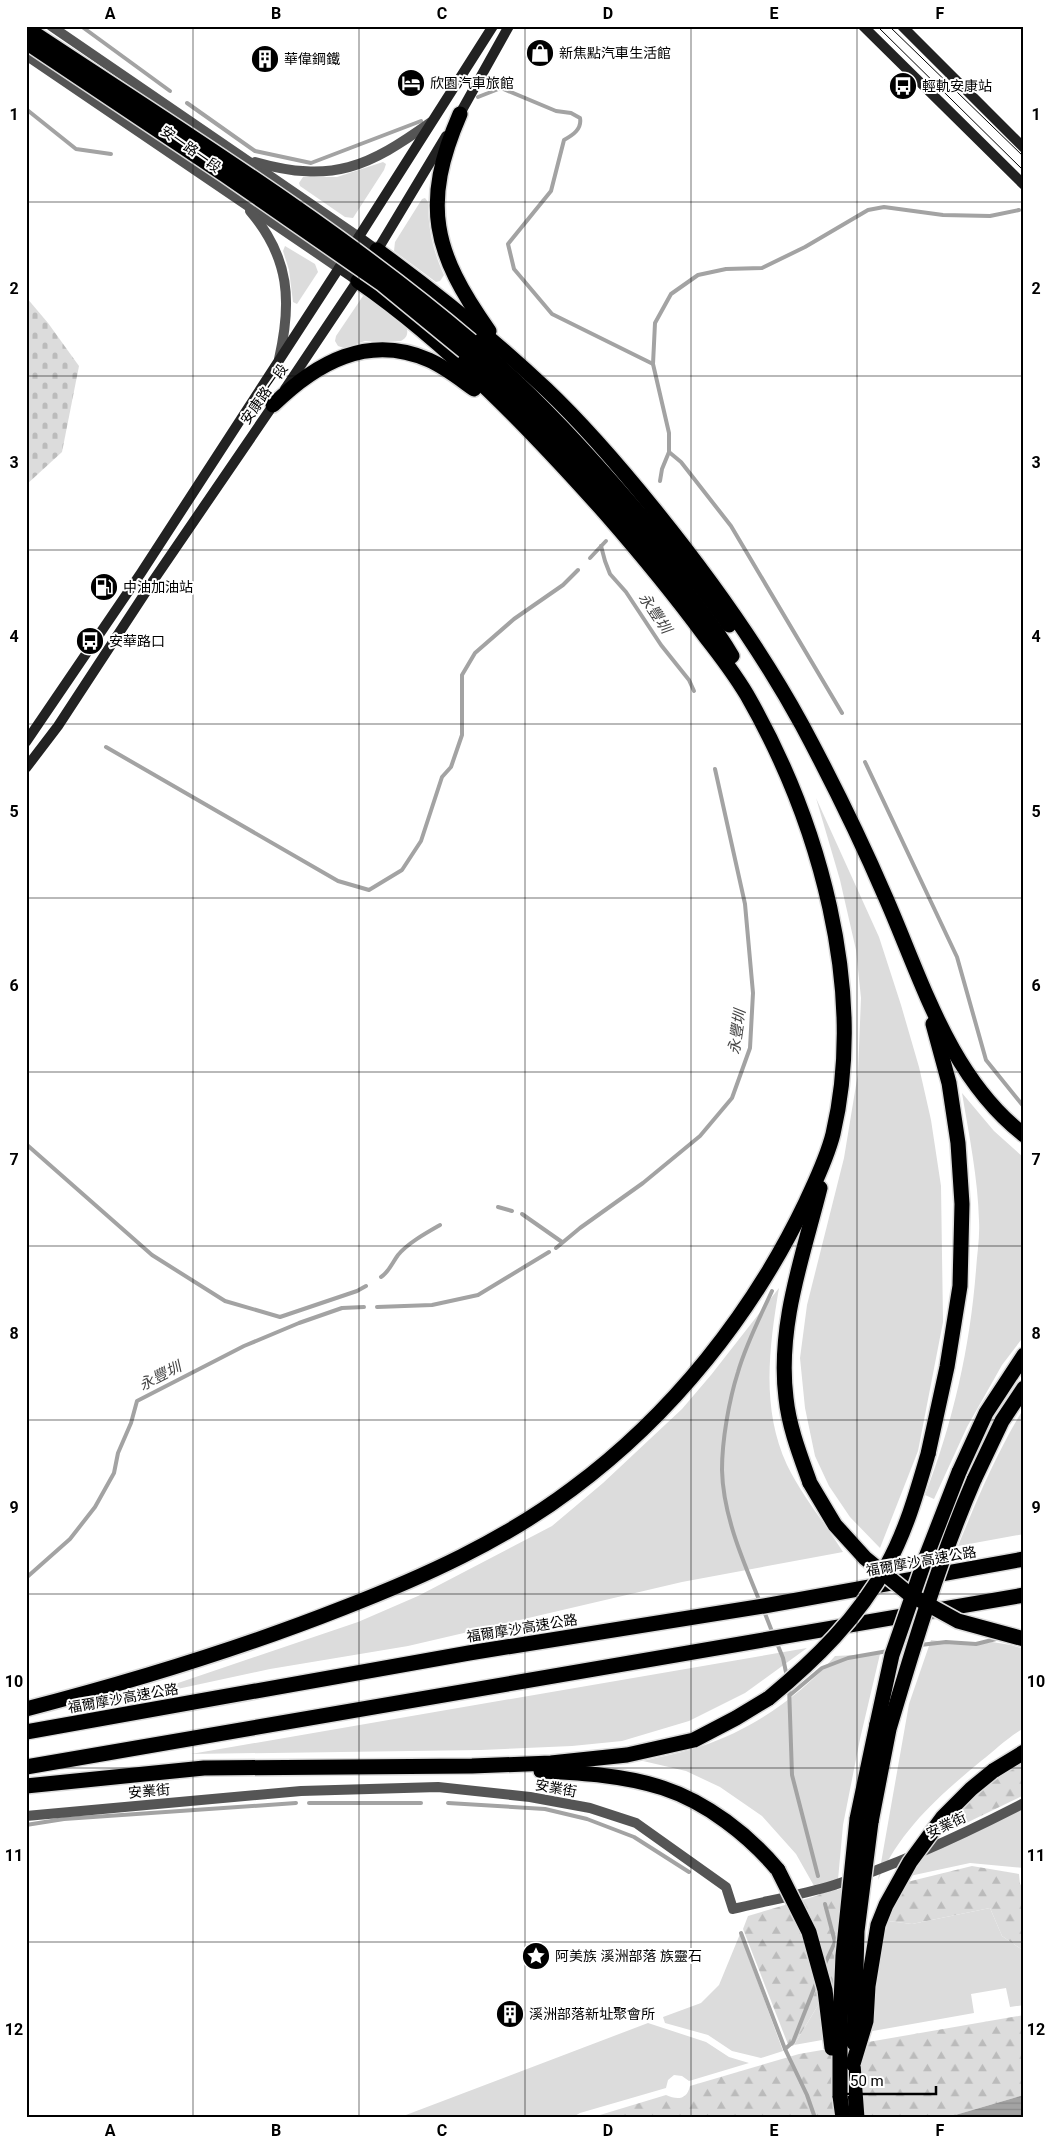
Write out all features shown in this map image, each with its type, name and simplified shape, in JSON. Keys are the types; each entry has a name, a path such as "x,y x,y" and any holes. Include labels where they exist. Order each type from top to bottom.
{"highway":[{"path":"26,28 245,174 378,266 468,346 499,382 557,438 643,537 706,618 732,655 744,690"},
{"path":"26,42 217,170 373,278 523,386 579,443 687,571 746,649 774,676"},
{"path":"460,114 449,139 440,168 436,195 438,230 444,253 459,284 492,335 512,359"},
{"path":"378,250 512,359 571,413 623,470 705,574 774,676 802,725 850,818 923,988 955,1054 982,1095 1007,1122 1024,1135"},
{"path":"358,281 404,316 441,348 527,428 628,539 688,612 744,690 776,751 796,795 826,895 836,947 842,1002 843,1049 839,1095 832,1138 794,1283 786,1330 784,1368 786,1399 795,1440 810,1482 835,1525 865,1558 908,1594 958,1621 1024,1639"},
{"path":"273,406 290,388 324,365 360,351 391,350 409,353 437,364 527,428"},
{"path":"26,1786 204,1768 472,1766 551,1763 627,1755 694,1740 769,1698 802,1670 830,1644 860,1608 887,1564 912,1508 928,1454 947,1367 960,1286 962,1204 958,1143 949,1083 923,988"},
{"path":"26,1709 112,1687 220,1653 282,1632 382,1593 498,1538 573,1489 632,1438 671,1400 736,1321 766,1275 796,1223 832,1138"},
{"path":"840,2096 840,2025 843,1956 864,1821 883,1726 892,1656 926,1557 959,1472 986,1414 1024,1355"},
{"path":"883,1726 962,1508 1002,1421 1024,1388"},
{"name":"福爾摩沙高速公路","path":"26,1732 469,1653 764,1606 1024,1559"},
{"path":"26,1767 1024,1595"},
{"path":"853,2064 866,2021 868,1986 877,1934 886,1905 910,1862 943,1817 993,1772 1024,1752"},
{"path":"472,1766 590,1774 631,1780 663,1788 694,1802 719,1818 762,1851 778,1870 809,1932 824,1990 843,2118"},
{"path":"857,2118 853,2064 857,1931 864,1821"}],"main road":[{"name":"安康路一段","path":"26,742 136,580 359,237 492,26"},
{"name":"安康路一段","path":"26,768 58,726 158,574 358,281 460,114 509,26"},
{"path":"863,26 1024,185"},
{"path":"902,26 1024,148"},
{"path":"359,237 378,250"},
{"path":"339,268 358,281"}],"street":[{"name":"安一路一段","path":"51,26 359,237"},
{"name":"安一路一段","path":"26,55 339,268"},
{"path":"151,139 172,109"},
{"path":"247,160 293,171 315,173 337,170 378,156 397,146 432,121"},
{"path":"242,201 270,237 284,278 287,303 286,328 279,360"},
{"name":"安業街","path":"26,1816 301,1791 438,1787 530,1797 590,1808 636,1823 726,1887 733,1909 831,1886 881,1869 951,1839 1024,1803"}],"green space":[{"path":"383,162 386,164 384,170 353,218 345,217 300,186 299,183 303,177 337,177"},
{"path":"425,198 428,202 432,240 444,275 440,281 436,282 394,251 395,242 422,199"},
{"path":"285,246 315,264 318,272 297,304 293,302 289,270 283,251"},
{"path":"363,296 366,296 407,329 407,335 404,339 401,341 365,341 344,348 338,346 335,341 336,336"},
{"path":"26,297 48,323 79,366 62,452 26,485"},
{"path":"816,798 879,937 901,1005 919,1067 931,1120 941,1186 943,1322 918,1451 880,1548 850,1517 829,1486 815,1456 805,1408 800,1358 807,1305 844,1158 858,1073 861,998 856,950 840,880"},
{"path":"962,1093 994,1131 1024,1158 1024,1336 1002,1365 967,1427 934,1499 925,1495 944,1440 965,1356 979,1239 977,1189"},
{"path":"779,1288 770,1355 770,1400 773,1422 787,1465 807,1499 843,1552 682,1582 408,1646 270,1669 131,1699 358,1622 418,1596 552,1526 603,1483 682,1409"},
{"path":"1024,1408 1024,1534 958,1546 988,1476"},
{"path":"931,1640 974,1645 992,1642 1024,1649 1024,1728 1007,1739 965,1774 922,1814 898,1845 878,1880 909,1704"},
{"path":"807,1648 745,1693 689,1721 622,1741 572,1746 481,1750 191,1754"},
{"path":"880,1654 860,1739 843,1825 833,1934 822,1900 796,1854 762,1816 720,1787 686,1771 643,1761 680,1753 721,1739 757,1721 807,1685 835,1656"},
{"path":"1024,1756 1024,1795 960,1826 956,1811"},
{"path":"1024,1807 1024,1868 970,1863 905,1877 917,1855"},
{"path":"972,1866 1019,1874 1020,1884 1024,1888 1024,1951 1002,1936 990,1908 912,1924 888,1921 903,1883"},
{"path":"843,1888 837,1994 820,2002 794,2045 789,2047 743,1929 748,1916"},
{"path":"990,1908 1002,1936 1024,1951 1024,2005 1010,2007 1006,1988 971,1994 974,2013 794,2045 820,2002 878,1966 888,1921 912,1924"},
{"path":"740,1934 783,2051 761,2058 732,2051 708,2035 665,2023 663,2017 701,2003 719,1985"},
{"path":"1024,2015 1024,2095 945,2118 590,2118 666,2095 681,2098 687,2094 690,2086 799,2054"},
{"path":"648,2023 706,2042 729,2057 749,2063 689,2081 682,2076 674,2075 668,2080 666,2088 580,2113 571,2118 398,2118"}],"shaded area":[{"path":"1024,2095 1024,2118 945,2118"}],"waterway":[{"path":"81,26 170,91"},
{"path":"478,97 501,88 556,111 571,113 580,118 580,125 574,134 564,140 551,191 508,244 514,269 552,314 653,364"},
{"path":"187,103 255,151 311,163 421,121"},
{"path":"26,109 76,149 111,154"},
{"path":"660,481 662,469 669,452 669,433 653,364 655,323 671,294 698,275 726,269 762,268 805,247 868,210 884,207 943,215 990,216 1019,210"},
{"path":"669,452 681,462 731,526 842,713"},
{"name":"永豐圳","path":"590,558 606,541"},
{"name":"永豐圳","path":"601,546 610,574 626,592 661,645 689,680 694,691"},
{"path":"106,747 338,881 369,890 402,870 421,841 442,777 451,767 462,735 462,675 475,653 514,619 563,585 578,570"},
{"path":"865,762 957,957 986,1060 1024,1107"},
{"name":"永豐圳","path":"556,1248 580,1228 643,1183 700,1136 732,1098 750,1048 753,993 745,904 715,769"},
{"path":"26,1144 152,1255 225,1301 280,1317 357,1291 366,1286"},
{"path":"498,1207 512,1211"},
{"path":"522,1214 562,1242"},
{"path":"381,1277 407,1246 440,1225"},
{"name":"永豐圳","path":"377,1307 432,1305 478,1295 549,1252"},
{"path":"760,1602 730,1521 723,1487 722,1458 727,1420 738,1372 749,1341 772,1291"},
{"name":"永豐圳","path":"26,1578 70,1539 95,1507 114,1473 118,1453 131,1423 137,1401 244,1346 299,1323 342,1308 364,1307"},
{"path":"764,1611 773,1634"},
{"path":"920,1645 946,1642 976,1644 1000,1638"},
{"path":"776,1641 783,1658 787,1677"},
{"path":"790,1695 822,1668 848,1658 888,1651"},
{"path":"789,1686 792,1775 818,1876"},
{"path":"26,1825 64,1819 296,1803"},
{"path":"309,1803 421,1803"},
{"path":"448,1803 545,1809 587,1819 634,1837 689,1872"},
{"path":"823,1968 835,1942 825,1904"},
{"path":"741,1933 785,2049 807,2095 815,2118"},
{"path":"785,2049 793,2042 817,1981"}],"tram line":[{"path":"877,26 1024,171"},
{"path":"889,26 1024,157"}],"place":[{"name":"新焦點汽車生活館","path":"540,53"},
{"name":"華偉鋼鐵","path":"265,59"},
{"name":"欣園汽車旅館","path":"411,83"},
{"name":"輕軌安康站","path":"903,86"},
{"name":"中油加油站","path":"104,587"},
{"name":"安華路口","path":"90,641"},
{"name":"阿美族 溪洲部落 族靈石","path":"536,1956"},
{"name":"溪洲部落新址聚會所","path":"510,2014"}]}
